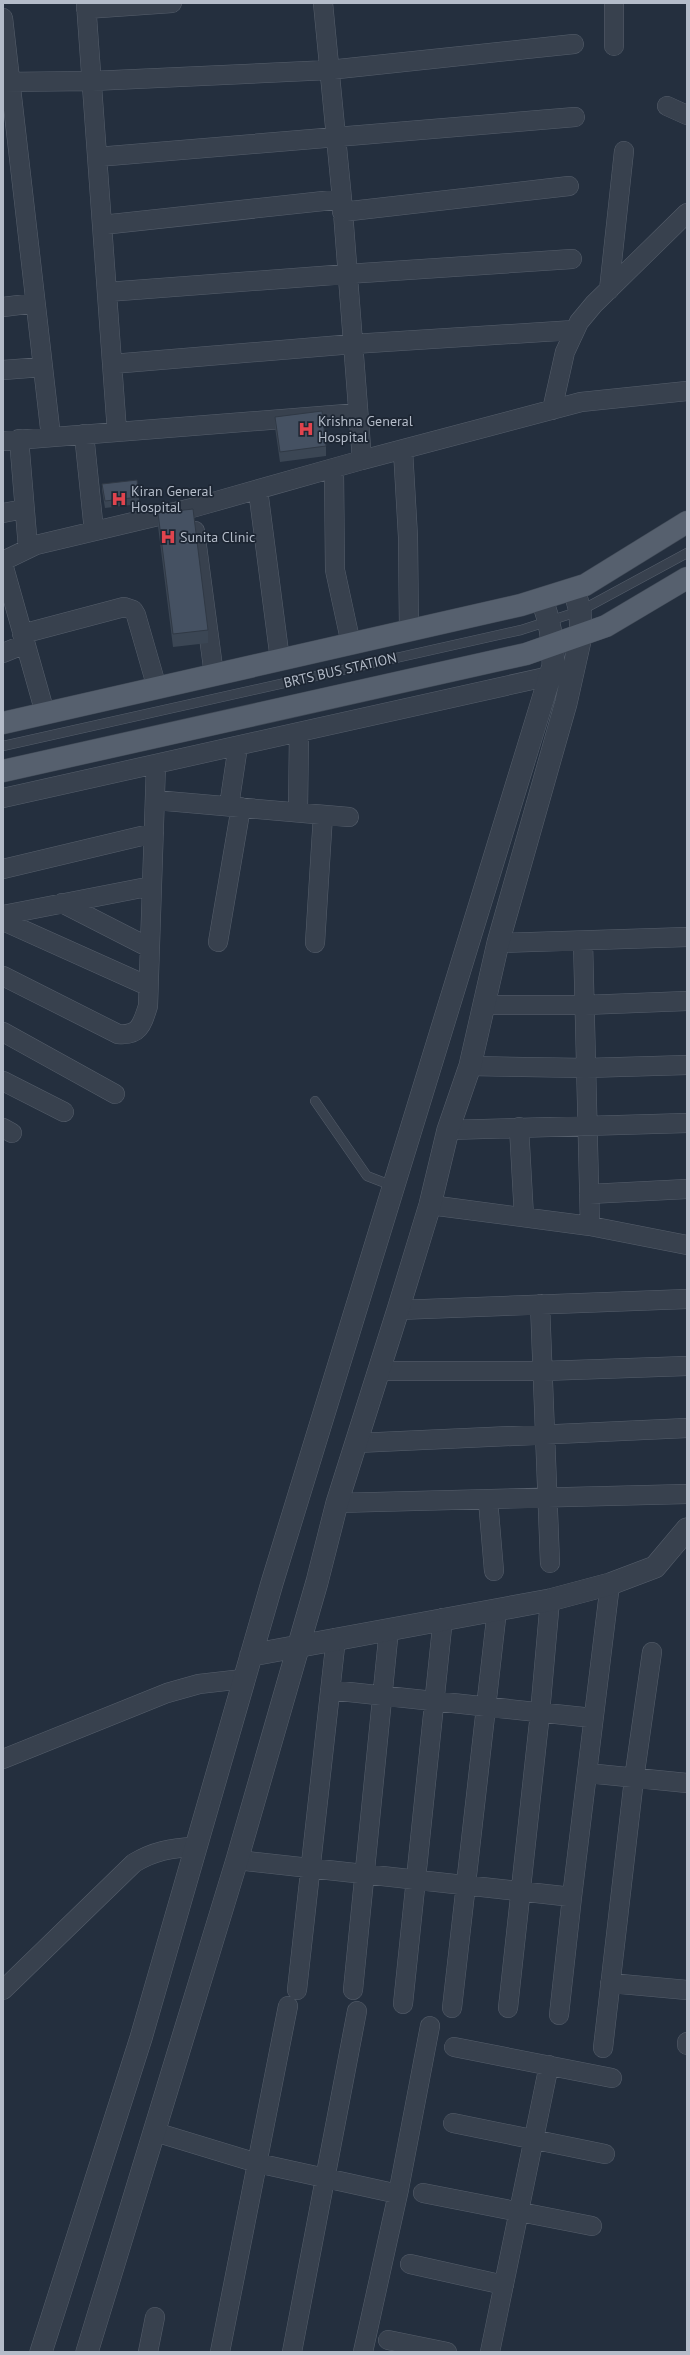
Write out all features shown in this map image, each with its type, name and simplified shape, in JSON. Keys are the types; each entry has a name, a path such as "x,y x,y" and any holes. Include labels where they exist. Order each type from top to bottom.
{"main road":[{"path":"3,722 409,631 542,599 585,585 687,522"},
{"path":"3,771 518,656 581,636 606,626 687,578"}],"street":[{"path":"117,432 86,6 172,3"},
{"path":"323,3 342,206 362,460"},
{"path":"614,3 614,46"},
{"path":"3,18 7,81 51,437"},
{"path":"7,81 92,80 329,70 574,44"},
{"path":"666,106 687,115"},
{"path":"97,156 575,117"},
{"path":"608,290 624,151"},
{"path":"102,225 569,186"},
{"path":"552,410 566,352 574,330 590,309 608,290 687,213"},
{"path":"107,292 572,259"},
{"path":"3,306 35,303"},
{"path":"112,364 353,344 574,330"},
{"path":"3,370 42,366"},
{"path":"45,713 3,562 28,548 192,508 334,470 362,460 581,402 687,391"},
{"path":"28,548 24,509 11,440 358,413"},
{"path":"84,434 94,531"},
{"path":"403,450 408,537 409,631"},
{"path":"334,470 335,570 351,644"},
{"path":"258,490 280,660"},
{"path":"192,508 214,675"},
{"path":"3,513 24,509"},
{"path":"87,2352 237,1860 317,1582 337,1503 357,1443 430,1205 448,1130 470,1066 498,943 566,703 581,636 580,611 574,589"},
{"path":"41,2352 141,2038 194,1847 272,1583 553,666 553,645 550,620 542,599"},
{"path":"3,653 24,639 124,607 129,608 136,615 157,688"},
{"path":"3,798 550,676 574,666"},
{"path":"298,812 299,732"},
{"path":"218,942 235,807 238,746"},
{"path":"3,976 118,1034 130,1035 138,1030 144,1020 148,1006 156,764"},
{"path":"155,800 349,817"},
{"path":"315,943 324,815"},
{"path":"3,869 154,833"},
{"path":"3,915 152,886"},
{"path":"62,903 150,948"},
{"path":"3,920 148,986"},
{"path":"498,943 687,937"},
{"path":"582,941 590,1226"},
{"path":"484,1005 584,1005 687,1001"},
{"path":"3,1032 115,1094"},
{"path":"470,1066 586,1068 687,1065"},
{"path":"3,1082 64,1112"},
{"path":"448,1130 687,1123"},
{"path":"519,1127 524,1217"},
{"path":"589,1194 687,1189"},
{"path":"430,1205 590,1226 687,1245"},
{"path":"398,1310 687,1300"},
{"path":"540,1304 550,1563"},
{"path":"379,1371 543,1371 687,1366"},
{"path":"357,1443 687,1428"},
{"path":"337,1503 687,1494"},
{"path":"488,1500 494,1571"},
{"path":"254,1646 301,1638 336,1638 389,1629 443,1618 550,1600 610,1584 655,1567 671,1550 687,1529"},
{"path":"559,2015 610,1584"},
{"path":"508,2008 540,1713 550,1600"},
{"path":"452,2008 497,1610"},
{"path":"404,2004 443,1618"},
{"path":"353,1990 389,1629"},
{"path":"220,2352 257,2163 293,1998 310,1869 336,1638"},
{"path":"603,2048 634,1779 652,1652"},
{"path":"3,1759 167,1693 199,1684 244,1679"},
{"path":"330,1690 593,1718"},
{"path":"587,1773 634,1779 687,1783"},
{"path":"3,1990 134,1863 145,1856 168,1848 194,1847"},
{"path":"237,1860 572,1897"},
{"path":"610,1983 687,1990"},
{"path":"292,2352 357,2011"},
{"path":"363,2352 398,2194 430,2026"},
{"path":"454,2046 612,2078"},
{"path":"490,2352 549,2065"},
{"path":"453,2123 605,2154"},
{"path":"155,2132 257,2163 398,2194"},
{"path":"423,2193 592,2226"},
{"path":"410,2264 504,2285"},
{"path":"148,2352 156,2317"},
{"path":"388,2340 447,2352"}],"lane":[{"path":"665,565 687,549"},
{"path":"665,565 687,553"},
{"name":"BRTS BUS STATION","path":"3,746 521,630 580,611 665,565"},
{"path":"315,1101 360,1169 367,1176 393,1186"}],"building":[{"path":"322,411 326,446 280,452 275,417"},
{"path":"137,480 139,497 105,501 102,484"},
{"path":"193,509 208,630 173,634 158,513"}],"place":[{"name":"Krishna General Hospital","path":"306,429"},
{"name":"Kiran General Hospital","path":"119,499"},
{"name":"Sunita Clinic","path":"168,537"}]}
